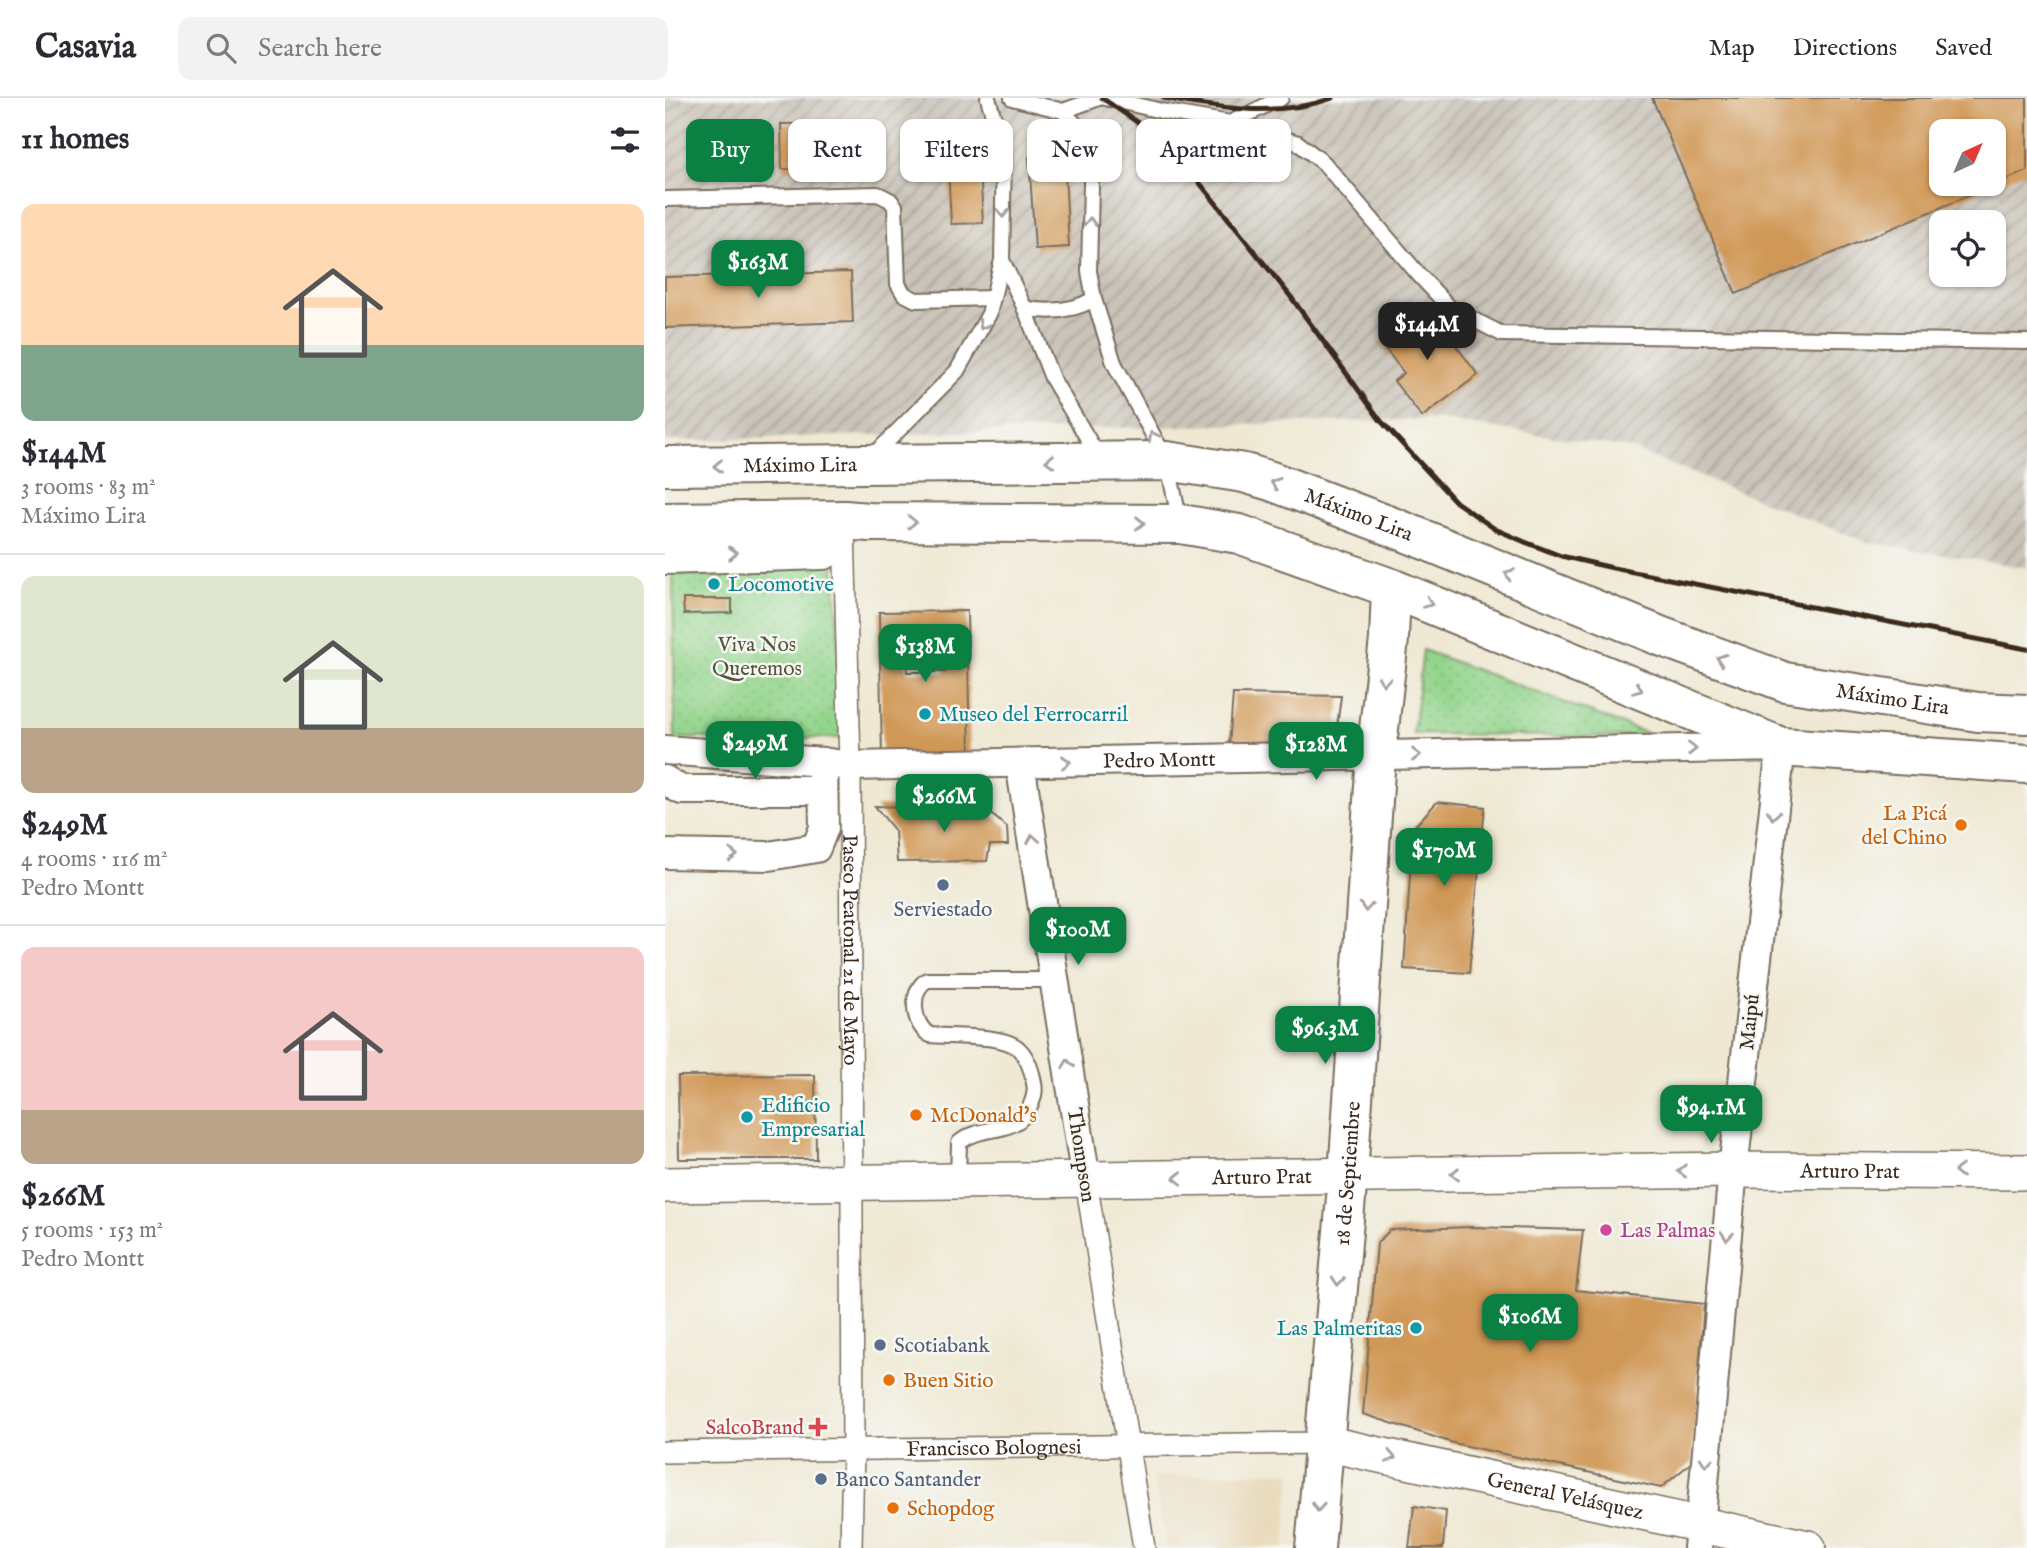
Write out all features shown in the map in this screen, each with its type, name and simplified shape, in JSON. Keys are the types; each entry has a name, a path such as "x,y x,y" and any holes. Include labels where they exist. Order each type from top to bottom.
{"main road":[{"name":"Máximo Lira","path":"665,466 1167,461 1244,473 1403,531 1660,636 1785,682 1978,712 2027,715"},
{"path":"665,555 823,550 844,520"},
{"path":"665,523 844,520 1181,524 1239,534 1391,588 1781,747 2027,764"},
{"name":"18 de Septiembre","path":"1315,1548 1348,1175 1376,756 1389,639 1391,588"}],"street":[{"name":"Paseo Peatonal 21 de Mayo","path":"844,520 851,766 851,1548"},
{"name":"Pedro Montt","path":"665,750 851,766 1781,747"},
{"name":"Maipú","path":"1699,1536 1733,1170 1781,747"},
{"path":"665,854 769,856 816,848 824,828 823,762"},
{"name":"Thompson","path":"1020,763 1145,1548"},
{"path":"665,780 681,790 823,790"},
{"name":"Arturo Prat","path":"665,1185 1733,1170 2027,1172"},
{"name":"General Velásquez","path":"1324,1443 1699,1536 1808,1548"},
{"name":"Francisco Bolognesi","path":"665,1452 1324,1443"}],"lane":[{"path":"866,463 957,371 989,314 1002,260 1004,153 988,98"},
{"path":"1012,98 1063,111 1091,142 1089,271 1094,299 1114,363 1167,461 1181,524"},
{"path":"1063,111 1099,98"},
{"path":"1105,98 1132,101 1166,112 1207,119"},
{"path":"1238,119 1280,98"},
{"path":"1291,141 1298,143 1324,163 1450,308 1502,334 2027,342"},
{"path":"665,199 878,194 895,206 898,284 904,294 916,300 993,298"},
{"path":"1002,260 1052,378 1101,461"},
{"path":"1024,308 1044,312 1063,311 1081,307 1094,299"},
{"path":"958,1182 959,1143 969,1134 1019,1121 1033,1102 1035,1087 1030,1065 1018,1048 1001,1040 930,1035 922,1031 917,1024 916,993 919,985 927,980 1055,980"}],"shaded area":[{"path":"665,98 2027,98 2027,568 1866,542 1629,448 1435,419 665,441"},
{"path":"1291,1471 1285,1548 1167,1548 1152,1477"}],"green space":[{"name":"Viva Nos Queremos","path":"834,561 844,738 675,738 673,574"},
{"path":"1423,650 1657,737 1413,734"}],"building":[{"path":"1652,98 2027,98 2027,171 2006,180 2006,119 1929,119 1929,196 1968,196 1929,210 1929,212 1736,294"},
{"path":"781,124 788,124 788,169 782,169"},
{"path":"949,182 981,182 983,223 951,224"},
{"path":"1031,182 1066,182 1069,247 1035,249"},
{"path":"851,272 853,322 665,328 665,277"},
{"path":"1427,307 1478,375 1422,417 1394,381 1404,373 1380,342"},
{"path":"683,599 732,599 732,613 684,614"},
{"name":"Museo del Ferrocarril","path":"967,611 970,755 882,756 879,612","holes":["907,629 944,629 945,672 907,672"]},
{"path":"1233,694 1341,696 1335,743 1229,747"},
{"path":"1437,802 1485,807 1469,973 1404,969 1413,828"},
{"path":"875,806 986,810 1007,827 1008,845 990,845 987,861 897,862 895,831"},
{"name":"Edificio Empresarial","path":"815,1075 816,1159 679,1159 678,1076"},
{"path":"1471,1227 1583,1230 1576,1290 1704,1304 1692,1462 1661,1488 1453,1443 1363,1414 1377,1243 1390,1230"},
{"path":"1414,1506 1446,1511 1443,1548 1409,1548"}],"railway":[{"path":"1102,98 1147,129 1183,162 1291,297 1381,421 1456,502 1495,529 1561,556 1613,568 2027,649"},
{"path":"1164,98 1249,109 1292,108 1333,98"}],"place":[{"name":"Locomotive","path":"714,584"},
{"name":"Museo del Ferrocarril","path":"925,714"},
{"name":"La Picá del Chino","path":"1961,825"},
{"name":"Serviestado","path":"943,885"},
{"name":"McDonald's","path":"916,1115"},
{"name":"Edificio Empresarial","path":"747,1117"},
{"name":"Las Palmas","path":"1606,1230"},
{"name":"Las Palmeritas","path":"1416,1328"},
{"name":"Scotiabank","path":"880,1345"},
{"name":"Buen Sitio","path":"889,1380"},
{"name":"SalcoBrand","path":"818,1427"},
{"name":"Banco Santander","path":"821,1479"},
{"name":"Schopdog","path":"893,1508"}]}
